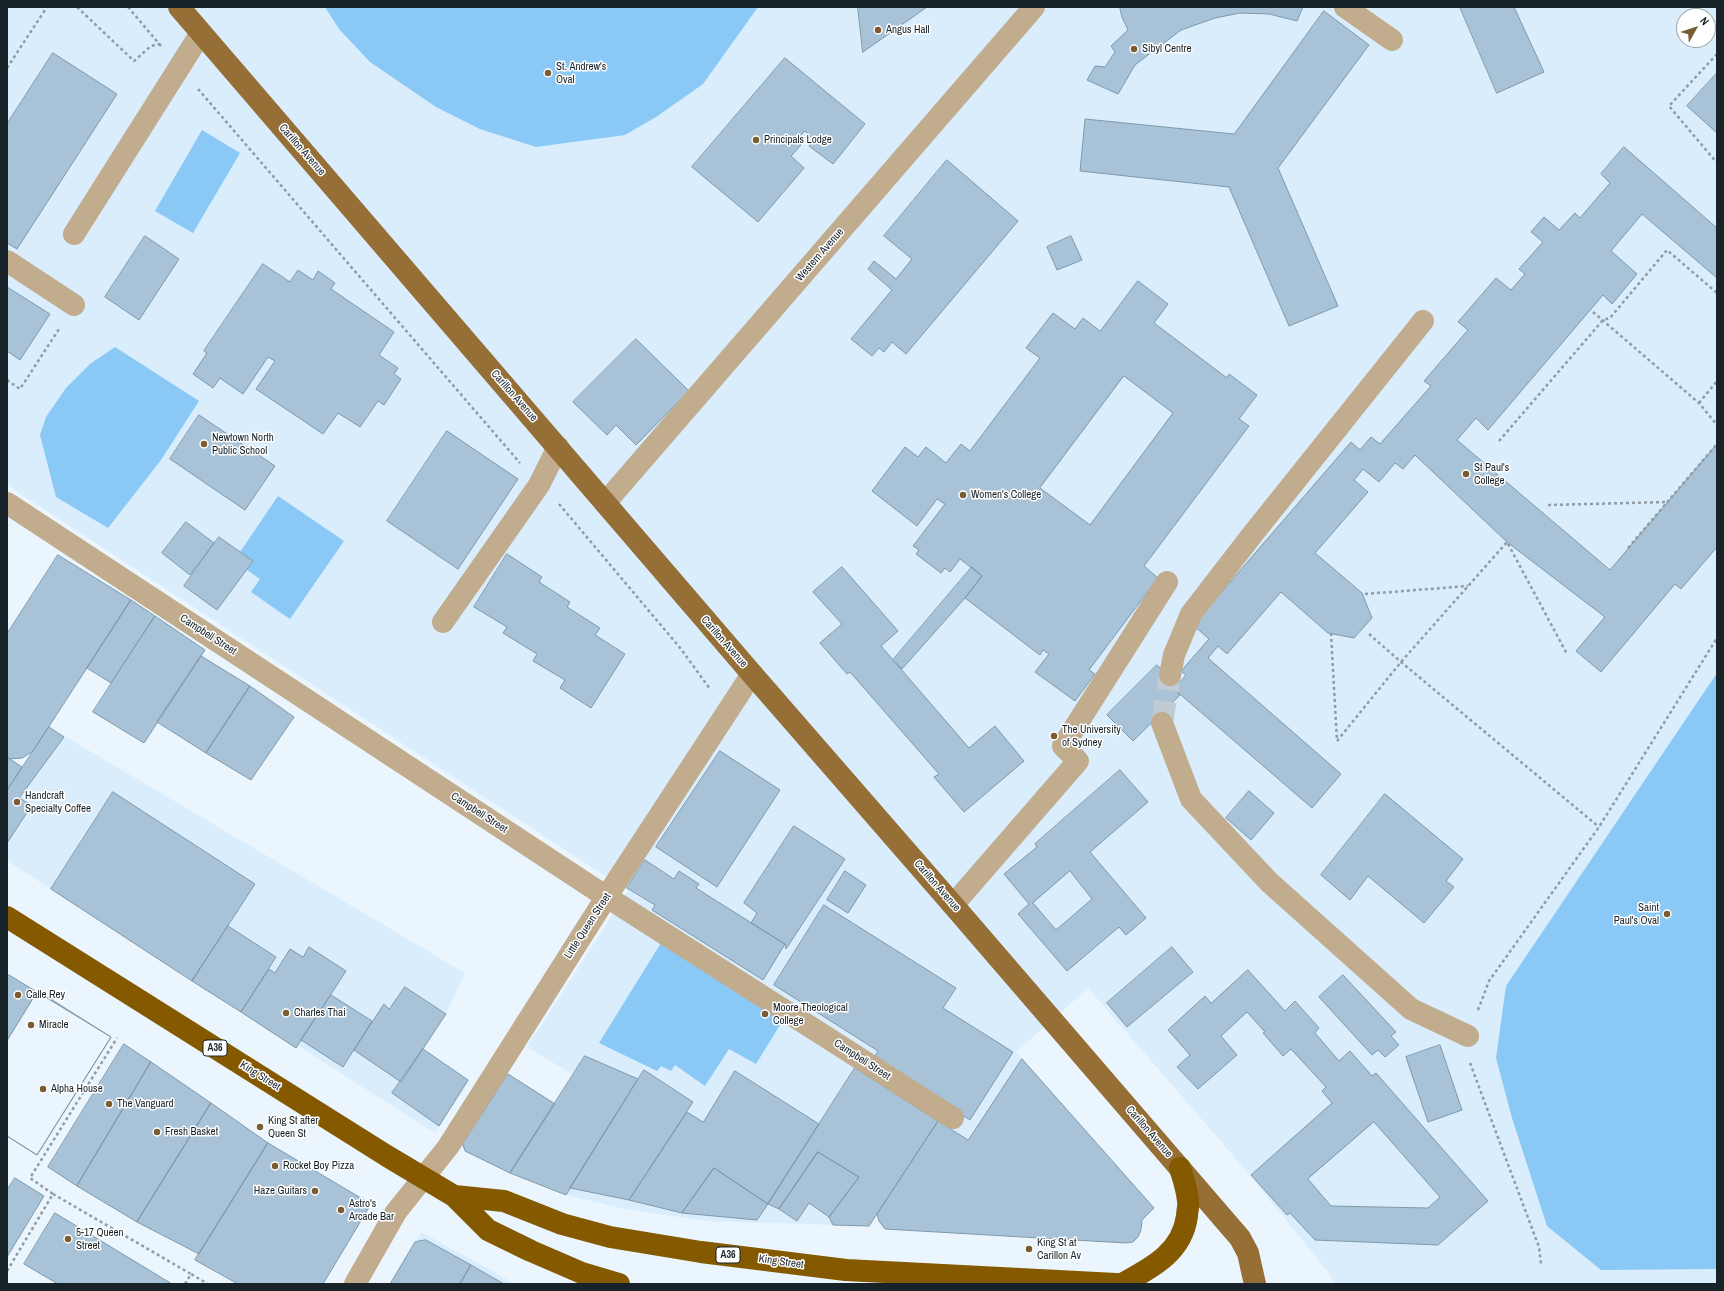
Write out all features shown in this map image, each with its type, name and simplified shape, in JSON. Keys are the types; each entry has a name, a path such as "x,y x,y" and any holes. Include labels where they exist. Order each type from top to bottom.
{"highway":[{"name":"King Street","path":"7,917 454,1196 488,1230 530,1251 582,1273 619,1284"},
{"path":"1122,1284 1155,1265 1168,1255 1178,1243 1186,1224 1188,1202 1180,1168"},
{"name":"King Street","path":"454,1196 504,1201 562,1224 610,1237 845,1277 1116,1284"}],"main road":[{"name":"Carillon Avenue","path":"179,7 752,674 1240,1238 1248,1253 1256,1284"}],"street":[{"name":"Western Avenue","path":"605,503 1034,7"},
{"path":"1345,7 1392,40"},
{"path":"74,234 201,34"},
{"path":"7,261 74,305"},
{"path":"1170,675 1174,655 1191,614 1252,535 1423,321"},
{"path":"444,622 539,484 558,448"},
{"name":"Campbell Street","path":"7,503 607,896 953,1118"},
{"path":"953,905 1078,761 1063,746 1166,582"},
{"name":"Little Queen Street","path":"355,1284 396,1212 448,1146 607,896 752,674"},
{"path":"1162,723 1191,799 1269,882 1411,1009 1468,1036"},
{"path":"582,1273 601,1284"}],"path":[{"path":"7,68 47,7"},
{"path":"77,7 134,60 151,46 160,44"},
{"path":"128,7 539,484 556,500 681,649 727,712"},
{"path":"1717,54 1669,106 1717,163"},
{"path":"1499,441 1603,320 1610,318 1668,250 1717,293"},
{"path":"7,380 20,389 74,305"},
{"path":"1593,312 1699,403 1717,425"},
{"path":"1699,403 1717,381"},
{"path":"1628,548 1717,444"},
{"path":"1548,505 1668,502"},
{"path":"1331,633 1337,741 1401,662 1506,542 1567,654"},
{"path":"1365,594 1468,586"},
{"path":"1369,634 1599,827"},
{"path":"1541,1264 1539,1247 1463,1046 1489,981 1599,827 1717,638"},
{"path":"116,1038 30,1178 53,1194 208,1284"},
{"path":"7,1271 53,1194"},
{"path":"185,1284 191,1274"}],"shaded area":[{"name":"The University of Sydney","path":"7,7 1717,7 1717,1284 1336,1284 1244,1168 1088,988 1016,1052 1154,1208 1142,1220 1141,1230 1133,1242 1126,1243 885,1229 877,1215 869,1226 705,1221 621,1208 566,1195 510,1173 460,1147 508,1074 555,1103 579,1065 572,1074 527,1047 628,891 7,485"},
{"name":"St. Andrew's Oval","path":"325,7 758,7 703,84 656,117 625,135 536,147 480,129 436,107 370,62 339,29"},
{"path":"202,130 240,153 193,233 155,211"},
{"path":"115,347 199,401 161,460 108,528 56,497 40,435 46,417 66,388 90,364"},
{"path":"278,496 344,541 290,619 251,592 260,579 247,570 253,561 240,552"},
{"path":"1717,673 1717,1269 1601,1270 1547,1226 1512,1118 1496,1058 1506,986"},
{"path":"49,727 465,973 446,1014 423,1049 470,1080 435,1133 7,861 7,757 22,767"},
{"path":"661,943 783,1020 756,1064 729,1049 705,1086 675,1065 671,1071 661,1066 657,1071 599,1043"},
{"path":"422,1232 515,1284 390,1284"}],"building":[{"name":"Angus Hall","path":"858,7 927,7 863,52"},
{"name":"Sibyl Centre","path":"1120,7 1303,7 1297,21 1269,14 1240,13 1215,18 1181,30 1135,65 1118,94 1087,80 1095,66 1105,67 1115,52 1111,46 1128,30 1122,17"},
{"path":"1460,7 1514,7 1544,72 1497,93"},
{"path":"1324,11 1369,45 1278,168 1338,306 1289,326 1229,187 1080,171 1085,119 1234,134"},
{"path":"53,53 117,94 17,249 7,243 7,124"},
{"name":"Principals Lodge","path":"785,58 865,124 833,164 809,146 813,139 805,131 795,141 801,145 791,156 804,168 758,222 692,167"},
{"path":"1717,73 1717,133 1687,106"},
{"name":"St Paul's College","path":"1624,147 1717,228 1717,278 1642,214 1611,251 1637,274 1612,304 1603,295 1488,430 1476,418 1457,440 1610,570 1717,444 1717,547 1681,589 1675,584 1601,672 1576,651 1605,617 1507,542 1415,455 1403,469 1395,463 1379,482 1363,469 1354,480 1368,492 1315,553 1362,593 1372,618 1354,638 1328,633 1281,592 1227,654 1218,646 1208,658 1341,774 1312,808 1174,689 1186,675 1181,671 1209,639 1193,625 1351,442 1360,450 1371,437 1380,444 1431,386 1424,381 1468,330 1458,322 1496,278 1511,290 1525,274 1519,269 1543,242 1531,232 1544,217 1559,230 1575,213 1580,218 1610,183 1601,174"},
{"path":"947,160 1018,221 906,354 892,342 884,352 879,348 872,356 851,339 892,290 868,269 874,261 896,279 912,259 884,236"},
{"path":"145,236 179,259 139,320 105,297"},
{"path":"1071,236 1082,260 1057,270 1047,247"},
{"path":"263,264 290,282 298,270 313,280 318,271 335,283 331,289 394,332 379,355 398,368 394,374 401,379 384,405 378,401 360,427 338,413 323,434 256,389 275,361 268,357 243,394 220,378 213,388 193,374 207,353 204,351"},
{"name":"Women's College","path":"1138,281 1168,304 1154,323 1227,378 1229,374 1257,395 1239,419 1249,426 1144,566 1158,578 1089,670 1095,674 1075,701 1035,672 1049,654 1043,650 1040,655 965,598 982,576 960,559 950,572 945,568 941,573 916,554 919,550 913,546 945,504 937,499 917,526 872,491 905,447 918,457 926,447 946,463 961,444 970,451 1040,358 1026,348 1053,313 1075,329 1083,318 1100,331","holes":["1124,376 1173,413 1090,525 1040,488"]},
{"path":"7,287 50,314 20,360 7,351"},
{"path":"636,339 689,391 636,445 616,425 607,435 573,402"},
{"path":"199,415 275,466 245,510 170,459"},
{"path":"447,431 518,479 458,569 387,521"},
{"path":"186,522 214,543 190,575 162,553"},
{"path":"219,537 253,561 217,610 184,586"},
{"path":"507,554 542,577 539,582 570,602 567,607 600,628 595,635 625,654 591,708 560,688 565,680 533,661 537,654 503,633 507,627 474,607"},
{"path":"58,555 131,600 33,751 22,758 9,759 7,757 7,634"},
{"path":"842,567 898,631 881,646 969,748 995,726 1024,761 964,812 934,777 939,774 850,672 847,674 820,643 842,624 813,592"},
{"path":"972,567 982,576 965,598 902,669 893,660"},
{"path":"131,600 155,616 111,683 87,668"},
{"path":"155,616 205,650 144,743 93,712"},
{"path":"201,656 250,686 206,753 157,722"},
{"path":"1157,665 1178,686 1174,689 1180,695 1133,741 1107,715"},
{"path":"250,686 294,717 251,780 206,753"},
{"path":"49,727 64,737 19,798 32,805 7,843 7,791"},
{"path":"720,751 780,790 717,887 656,847"},
{"path":"7,757 22,767 7,790"},
{"path":"1120,770 1148,802 1090,852 1146,918 1126,935 1119,927 1067,971 1018,914 1029,904 1004,874 1037,847 1035,844","holes":["1070,871 1092,899 1056,930 1033,903"]},
{"path":"1249,791 1274,813 1251,840 1226,818"},
{"path":"113,792 255,884 192,981 51,889"},
{"path":"1385,794 1463,859 1446,881 1454,887 1424,923 1368,876 1350,900 1321,875"},
{"path":"794,826 845,859 786,949 785,944 751,923 757,913 744,903"},
{"path":"645,860 674,879 679,871 699,884 696,888 785,944 763,980 652,910 655,905 627,888"},
{"path":"845,871 866,885 848,913 827,900"},
{"path":"824,905 956,988 943,1008 1013,1052 970,1120 874,1058 878,1051 774,985"},
{"path":"228,926 276,957 241,1012 192,981"},
{"path":"309,947 346,971 296,1048 241,1012 269,969 275,973 290,949 303,957"},
{"path":"1172,947 1193,972 1127,1027 1107,1003"},
{"path":"1248,970 1285,1011 1295,1001 1319,1028 1315,1033 1339,1061 1350,1051 1372,1076 1376,1073 1488,1201 1438,1245 1315,1240 1290,1213 1287,1215 1251,1175 1332,1103 1322,1091 1326,1087 1291,1049 1283,1056 1263,1033 1265,1032 1247,1012 1221,1036 1237,1055 1198,1089 1177,1067 1190,1055 1168,1030 1205,996 1211,1003","holes":["1374,1122 1440,1197 1428,1208 1331,1206 1308,1179"]},
{"name":"Alpha House","path":"9,975 111,1037 37,1155 7,1136 7,978"},
{"path":"1343,975 1396,1032 1391,1036 1399,1045 1385,1057 1378,1050 1372,1055 1319,997"},
{"path":"405,987 446,1014 401,1082 354,1050 384,1004 389,1009"},
{"name":"Alpha House","path":"38,991 111,1037 37,1155 7,1136 7,1041"},
{"path":"331,995 372,1021 343,1067 301,1040"},
{"path":"124,1044 151,1062 77,1186 48,1167"},
{"path":"1440,1045 1462,1110 1428,1122 1406,1057"},
{"path":"423,1049 468,1080 439,1126 392,1093"},
{"path":"585,1056 638,1079 566,1195 510,1173"},
{"path":"1022,1059 1154,1208 1142,1220 1141,1230 1138,1237 1133,1242 1126,1243 885,1229 879,1221 877,1214 938,1121 968,1140"},
{"path":"151,1062 211,1103 137,1222 77,1186"},
{"path":"855,1068 938,1121 869,1226 833,1225 829,1217 859,1177 818,1152 779,1209 768,1204"},
{"path":"644,1070 693,1102 629,1200 570,1188"},
{"path":"735,1071 819,1124 768,1204 714,1168 682,1213 629,1200 687,1112 703,1122"},
{"path":"508,1074 555,1104 510,1173 465,1151 463,1144"},
{"path":"211,1103 268,1143 199,1254 137,1222"},
{"path":"268,1143 371,1204 323,1284 238,1284 195,1260"},
{"path":"818,1152 859,1177 829,1217 809,1203 797,1221 779,1209"},
{"path":"714,1168 768,1204 757,1220 682,1213"},
{"path":"15,1178 44,1196 7,1257 7,1190"},
{"name":"5-17 Queen Street","path":"55,1213 172,1284 58,1284 24,1264"},
{"path":"426,1240 471,1265 460,1284 390,1284 415,1242"},
{"path":"471,1265 504,1284 460,1284"}],"tunnel":[{"path":"1162,723 1170,675"}],"place":[{"name":"Angus Hall","path":"878,30"},
{"name":"Sibyl Centre","path":"1134,49"},
{"name":"St. Andrew's Oval","path":"548,73"},
{"name":"Principals Lodge","path":"756,140"},
{"name":"Newtown North Public School","path":"204,444"},
{"name":"St Paul's College","path":"1466,474"},
{"name":"Women's College","path":"963,495"},
{"name":"The University of Sydney","path":"1054,736"},
{"name":"Handcraft Specialty Coffee","path":"17,802"},
{"name":"Saint Paul's Oval","path":"1667,914"},
{"name":"Calle Rey","path":"18,995"},
{"name":"Charles Thai","path":"286,1013"},
{"name":"Moore Theological College","path":"765,1014"},
{"name":"Miracle","path":"31,1025"},
{"name":"Alpha House","path":"43,1089"},
{"name":"The Vanguard","path":"109,1104"},
{"name":"King St after Queen St","path":"260,1127"},
{"name":"Fresh Basket","path":"157,1132"},
{"name":"Rocket Boy Pizza","path":"275,1166"},
{"name":"Haze Guitars","path":"315,1191"},
{"name":"Astro's Arcade Bar","path":"341,1210"},
{"name":"5-17 Queen Street","path":"68,1239"},
{"name":"King St at Carillon Av","path":"1029,1249"}]}
